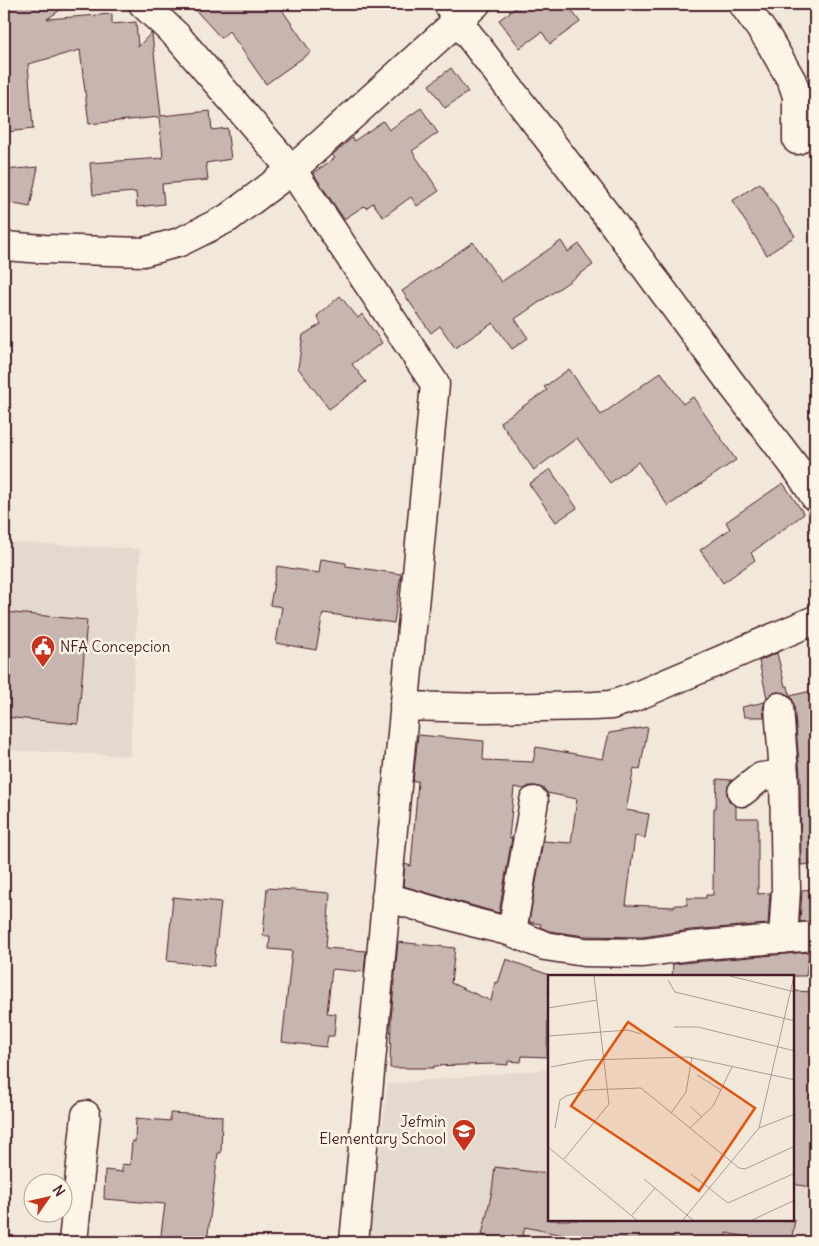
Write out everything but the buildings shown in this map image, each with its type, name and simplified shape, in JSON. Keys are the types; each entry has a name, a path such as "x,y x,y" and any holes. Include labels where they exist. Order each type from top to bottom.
{"street":[{"path":"143,4 176,36 292,170 435,384 354,1242"},
{"path":"743,4 768,39 792,81 797,96 797,140"},
{"path":"4,246 143,252 180,242 228,218 292,170 461,9 610,218 730,383 799,472 815,497"},
{"path":"404,706 484,708 611,704 627,700 815,620"},
{"path":"779,707 784,774 786,890 783,939"},
{"path":"742,792 761,777 784,774"},
{"path":"512,932 534,801"},
{"path":"386,897 512,932 545,946 584,952 643,953 691,946 815,936"},
{"path":"73,1242 86,1115"}],"shaded area":[{"path":"4,542 140,549 130,756 4,750"},
{"name":"Jefmin Elementary School","path":"815,1046 815,1242 369,1242 388,1084 548,1069 548,1221 794,1221 794,1048"}],"place":[{"name":"NFA Concepcion","path":"43,668"},
{"name":"Jefmin Elementary School","path":"464,1152"}]}
